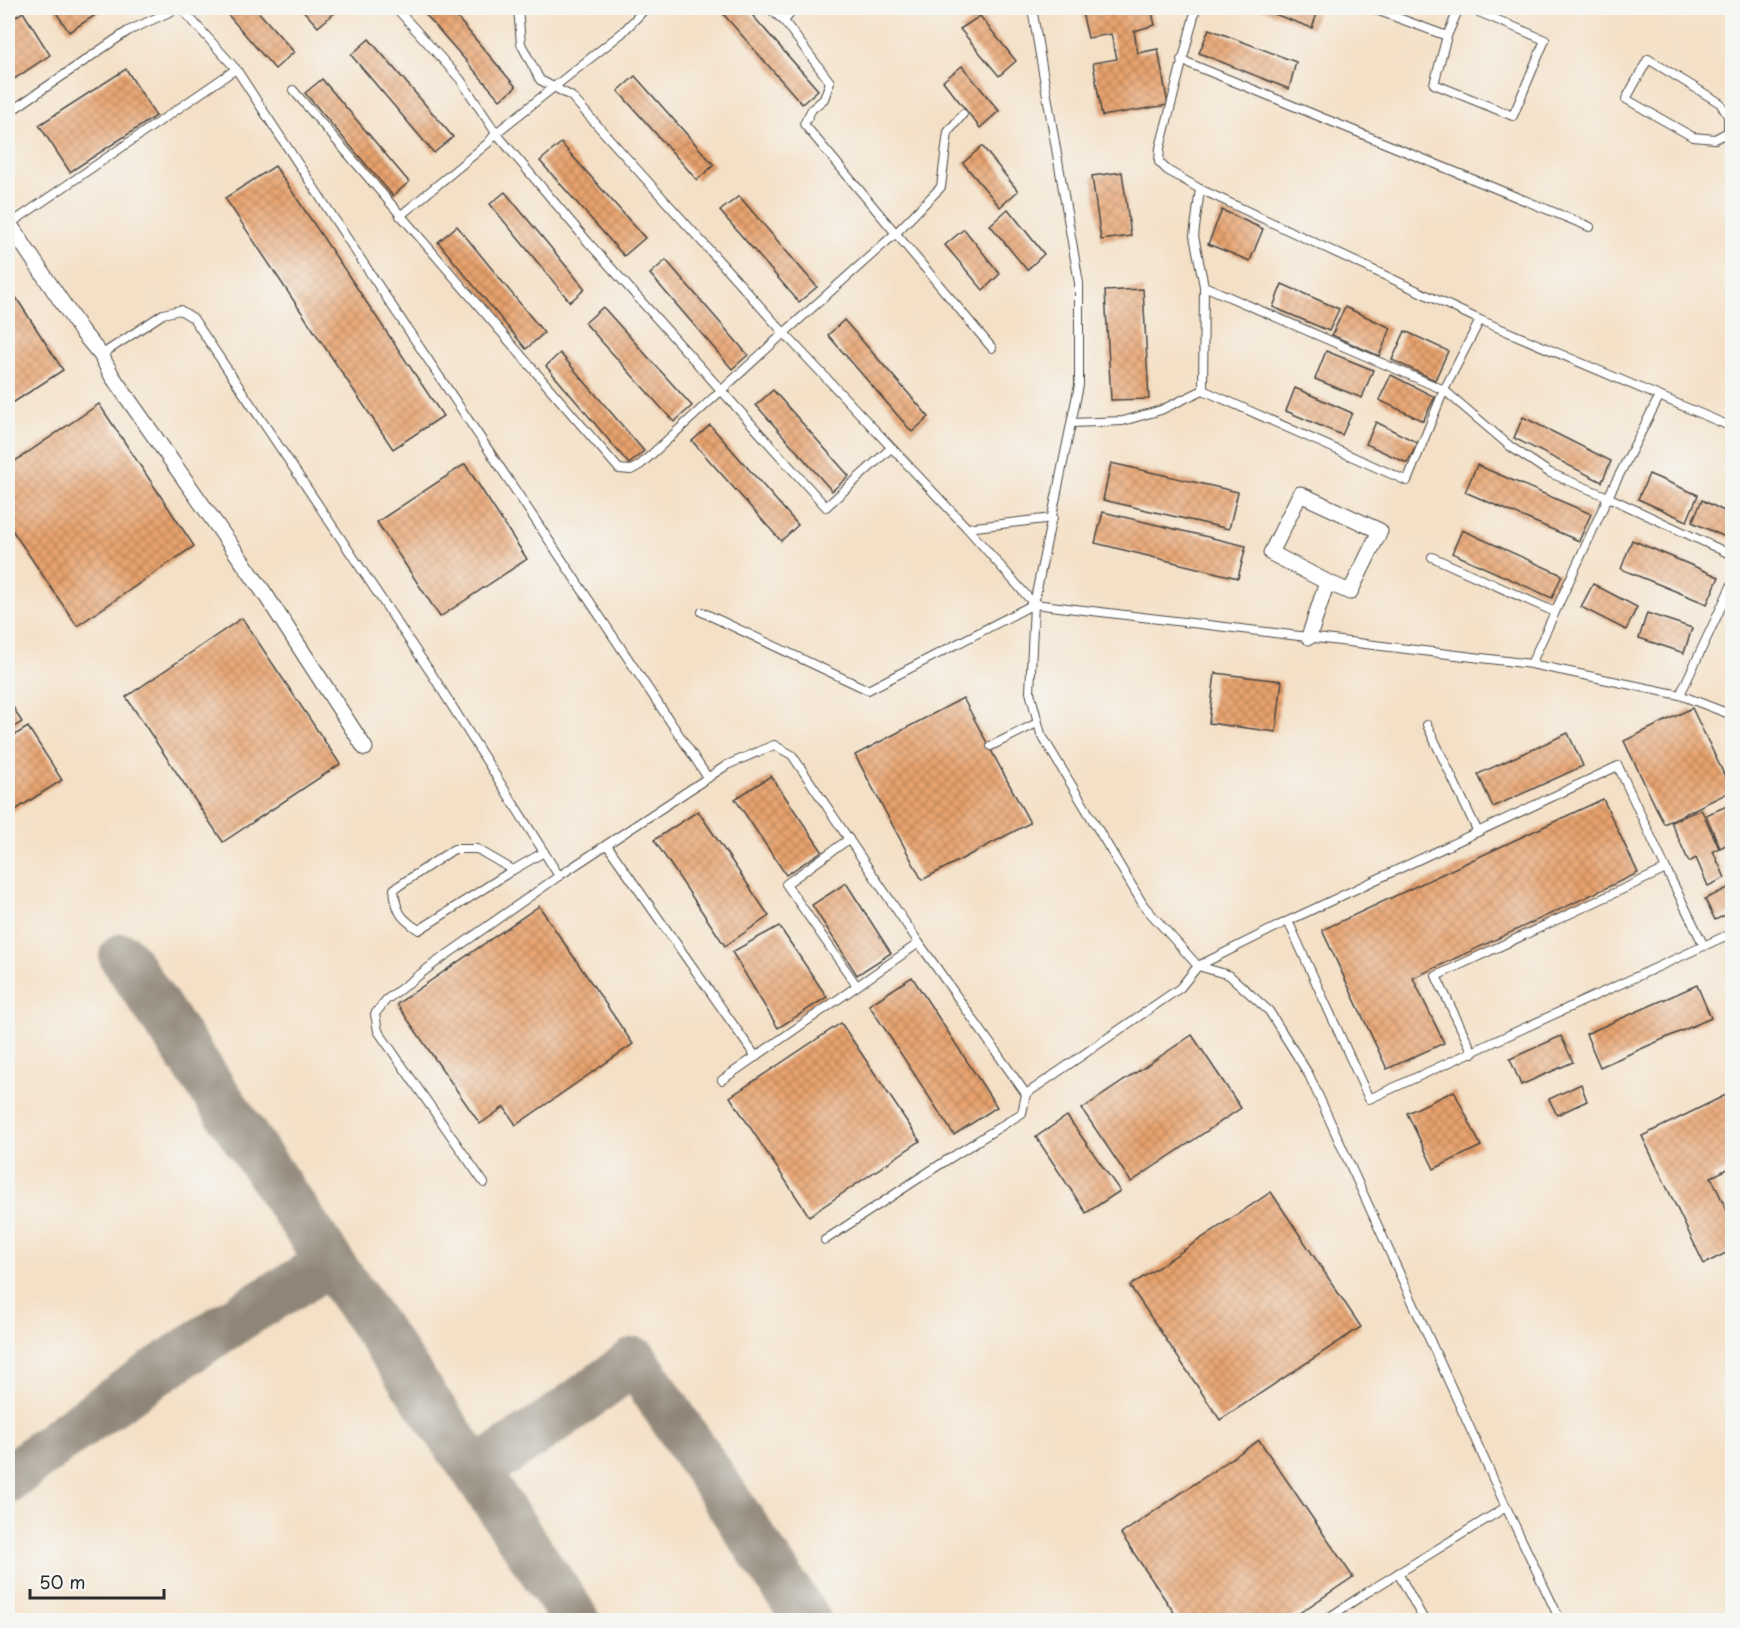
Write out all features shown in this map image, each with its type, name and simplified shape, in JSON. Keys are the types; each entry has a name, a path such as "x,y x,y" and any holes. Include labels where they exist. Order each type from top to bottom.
{"street":[{"path":"9,223 82,332 101,355 112,376 265,594 365,748"},
{"path":"1300,494 1380,531 1350,592 1327,582 1270,553 1300,494"},
{"path":"1309,637 1327,582"}],"lane":[{"path":"8,109 17,107 128,31 180,8 236,69 708,778"},
{"path":"396,8 460,80 496,133 588,242 826,507 891,448"},
{"path":"518,8 521,44 540,80 571,96 784,333 968,528 1034,604"},
{"path":"400,216 488,143 496,133 622,33 646,8"},
{"path":"770,8 784,21 830,82 824,99 812,109 804,124 992,348"},
{"path":"784,21 795,8"},
{"path":"1032,8 1079,283 1079,385 1034,604 1030,692 1037,723 1041,734 1144,906 1198,966 1229,975 1269,1011 1309,1076 1560,1620"},
{"path":"1196,8 1160,148 1159,162 1167,170 1200,189 1480,320 1732,427"},
{"path":"1371,8 1447,36"},
{"path":"1459,8 1447,36 1434,84 1513,116 1545,40 1469,8"},
{"path":"1648,59 1720,103 1728,116 1730,133 1715,139 1693,137 1626,99 1648,59"},
{"path":"1182,60 1590,227"},
{"path":"9,223 236,69"},
{"path":"293,90 619,469 632,470 896,233 941,187 948,132 963,114"},
{"path":"1200,189 1194,236 1204,286 1203,390"},
{"path":"1204,286 1444,390 1511,447 1550,473 1608,497 1732,555"},
{"path":"101,355 163,314 180,310 193,318 432,676 559,876"},
{"path":"1072,423 1123,421 1161,410 1203,390 1407,481 1444,390 1480,320"},
{"path":"1531,664 1608,497 1659,397"},
{"path":"968,528 1053,518"},
{"path":"1432,557 1555,612"},
{"path":"1680,695 1732,584"},
{"path":"702,612 868,690 1034,604 1531,664 1680,695 1732,715"},
{"path":"991,746 1037,723"},
{"path":"1427,725 1478,832"},
{"path":"484,1183 378,1031 375,1014 386,1000 435,963 559,876 727,765 774,746 792,755 919,943 1026,1094"},
{"path":"825,1240 1022,1113 1026,1094 1180,988 1198,966 1288,921 1618,766 1704,946"},
{"path":"849,839 786,884 857,986"},
{"path":"607,845 756,1057"},
{"path":"513,870 477,849 454,849 394,889 395,904 405,921 419,930 544,852"},
{"path":"1473,1053 1436,976 1666,869"},
{"path":"1288,921 1369,1099 1732,933"},
{"path":"722,1080 919,943"},
{"path":"1325,1620 1506,1507"},
{"path":"1398,1573 1424,1620"}],"building":[{"path":"53,8 97,8 100,12 69,32"},
{"path":"222,8 255,8 294,52 275,69"},
{"path":"301,8 336,8 338,10 318,27"},
{"path":"420,8 449,8 516,87 500,100"},
{"path":"718,8 746,8 818,90 802,104"},
{"path":"1081,8 1151,8 1155,25 1134,31 1138,53 1158,49 1168,105 1102,116 1093,63 1117,59 1111,34 1088,38"},
{"path":"1258,8 1319,8 1312,28"},
{"path":"23,12 50,55 8,83 8,22"},
{"path":"980,16 1016,61 999,76 960,29"},
{"path":"1209,29 1296,62 1289,89 1199,53"},
{"path":"369,39 453,137 434,153 351,55"},
{"path":"962,66 999,111 980,128 943,81"},
{"path":"126,69 156,116 70,172 39,125"},
{"path":"635,76 714,165 697,180 618,91"},
{"path":"322,79 409,182 393,196 305,93"},
{"path":"561,143 645,238 624,256 540,161"},
{"path":"982,146 1018,191 1000,207 963,163"},
{"path":"275,166 443,416 393,449 225,198"},
{"path":"1122,172 1131,236 1101,240 1092,176"},
{"path":"505,192 585,289 570,302 490,204"},
{"path":"739,196 817,287 799,302 720,211"},
{"path":"1008,209 1044,254 1027,270 990,225"},
{"path":"1222,210 1263,229 1250,261 1208,244"},
{"path":"457,226 544,333 526,349 438,242"},
{"path":"964,229 1000,274 983,290 945,245"},
{"path":"666,260 748,355 732,369 650,274"},
{"path":"1282,284 1339,309 1329,331 1273,307"},
{"path":"8,285 63,370 8,406"},
{"path":"1143,289 1149,399 1111,400 1105,291"},
{"path":"603,307 692,406 674,422 585,323"},
{"path":"1345,307 1391,328 1379,356 1332,335"},
{"path":"844,320 929,417 912,432 828,335"},
{"path":"1405,331 1448,351 1435,380 1392,360"},
{"path":"1326,351 1373,370 1362,398 1315,379"},
{"path":"560,353 644,451 629,464 546,366"},
{"path":"1391,375 1435,397 1423,421 1379,400"},
{"path":"1295,388 1352,413 1342,435 1286,411"},
{"path":"773,390 849,476 832,491 756,405"},
{"path":"99,404 194,546 77,626 8,524 8,466"},
{"path":"1523,417 1611,461 1602,482 1514,438"},
{"path":"1376,422 1418,443 1407,463 1366,444"},
{"path":"710,425 798,525 781,541 692,441"},
{"path":"1111,463 1238,492 1229,529 1103,500"},
{"path":"465,464 527,559 440,617 377,522"},
{"path":"1477,465 1591,514 1579,541 1465,492"},
{"path":"1649,474 1698,495 1687,521 1638,499"},
{"path":"1702,500 1732,515 1732,540 1692,522"},
{"path":"1103,512 1246,546 1238,578 1095,543"},
{"path":"1462,530 1562,575 1552,598 1452,553"},
{"path":"1632,540 1719,577 1707,604 1621,569"},
{"path":"1593,584 1637,607 1626,630 1581,607"},
{"path":"1647,613 1692,628 1684,653 1639,638"},
{"path":"242,618 340,764 223,842 126,697"},
{"path":"1215,673 1282,681 1276,732 1209,723"},
{"path":"963,698 1030,823 922,880 855,755"},
{"path":"8,699 22,722 8,731"},
{"path":"1692,708 1732,791 1664,824 1624,741"},
{"path":"28,727 62,780 9,814 8,739"},
{"path":"1568,733 1583,766 1493,807 1478,774"},
{"path":"771,776 822,851 786,875 735,799"},
{"path":"1603,799 1638,873 1413,978 1444,1043 1387,1069 1322,930"},
{"path":"1727,806 1732,818 1732,842 1720,848 1706,815"},
{"path":"1701,809 1719,848 1713,851 1725,878 1708,886 1696,858 1689,862 1671,822"},
{"path":"698,811 769,916 725,946 654,840"},
{"path":"846,883 891,953 857,975 812,905"},
{"path":"1732,886 1732,912 1715,920 1705,899"},
{"path":"539,906 633,1044 516,1125 504,1107 480,1124 397,1004"},
{"path":"779,926 827,997 778,1028 732,952"},
{"path":"912,977 997,1107 954,1135 869,1005"},
{"path":"1697,985 1711,1018 1600,1067 1586,1034"},
{"path":"841,1023 920,1141 809,1216 730,1097"},
{"path":"1192,1035 1241,1108 1131,1182 1082,1109"},
{"path":"1561,1036 1573,1062 1521,1085 1510,1059"},
{"path":"1581,1084 1587,1101 1557,1115 1549,1099"},
{"path":"1454,1091 1481,1146 1434,1169 1407,1113"},
{"path":"1732,1092 1732,1167 1711,1177 1732,1221 1732,1250 1704,1264 1642,1136"},
{"path":"1067,1116 1120,1191 1086,1213 1036,1137"},
{"path":"1271,1192 1361,1327 1220,1420 1130,1286"},
{"path":"1259,1440 1353,1577 1289,1620 1179,1620 1121,1534"}],"taxiway":[{"path":"123,957 576,1620"},
{"path":"8,1479 146,1379 244,1314 330,1262"},
{"path":"476,1472 561,1415 635,1361 807,1620"}]}
